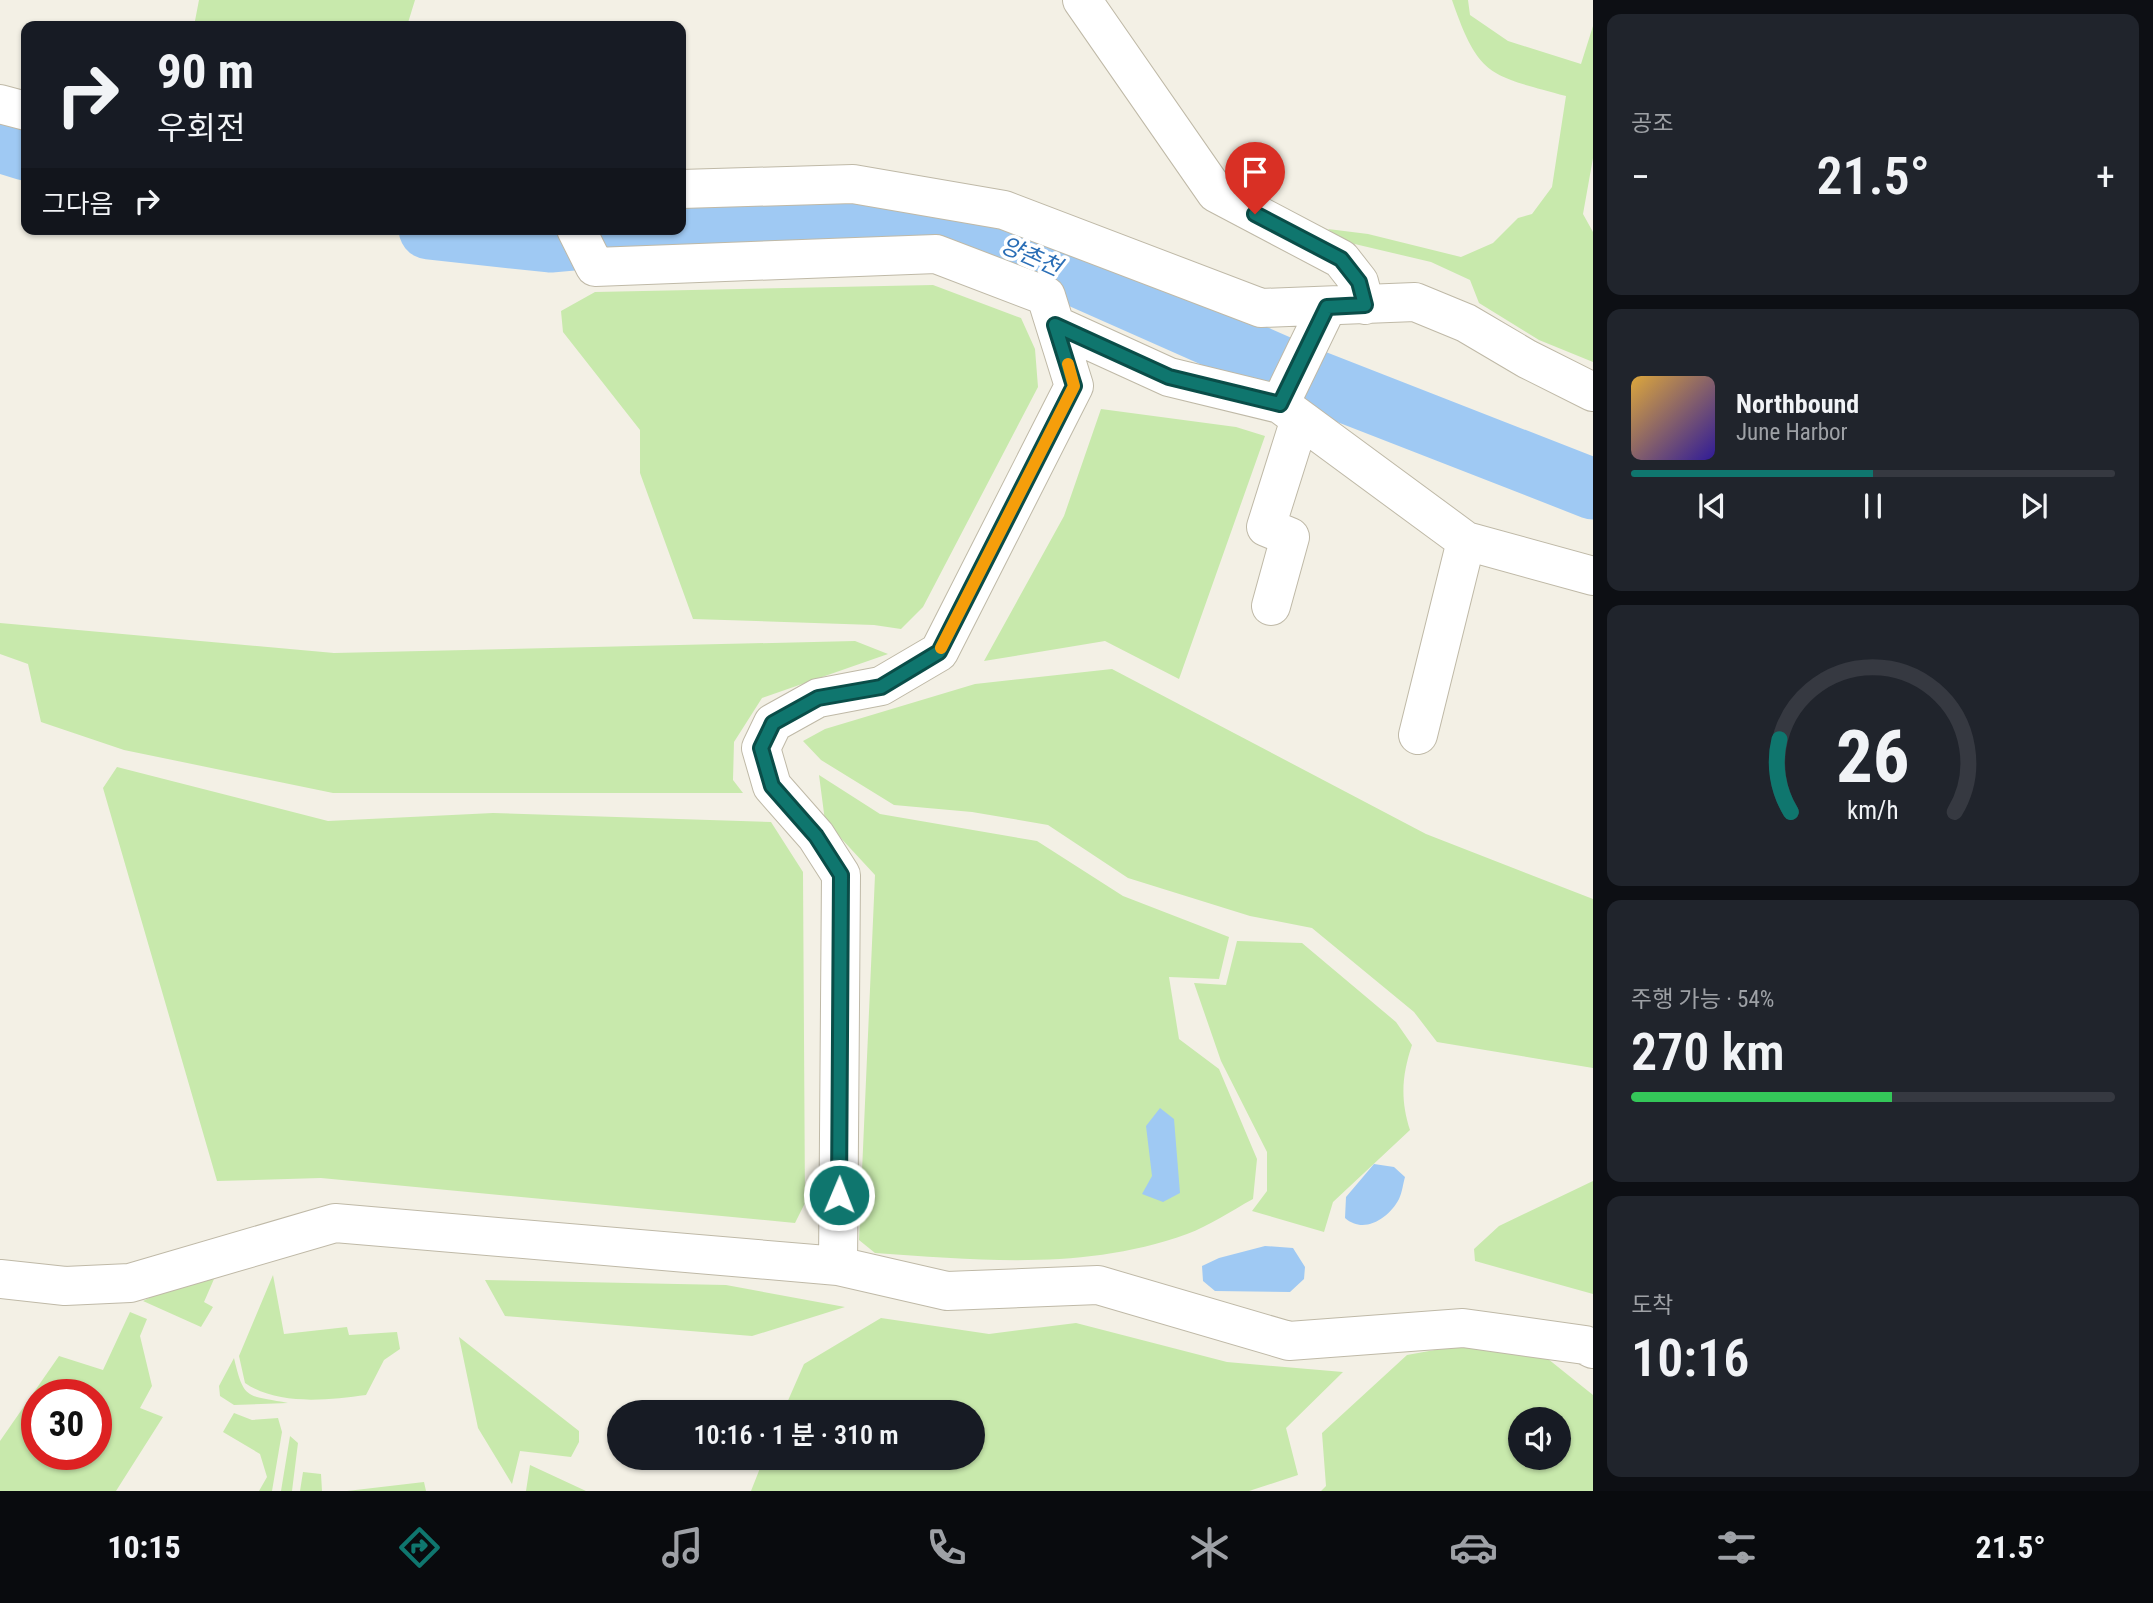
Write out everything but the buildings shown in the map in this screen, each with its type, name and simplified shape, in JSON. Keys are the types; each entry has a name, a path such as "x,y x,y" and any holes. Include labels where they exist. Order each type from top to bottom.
{"street":[{"path":"1082,0 1216,193 1341,259 1359,282 1365,305"},
{"path":"0,104 21,110"},
{"path":"686,189 853,184 1004,210 1261,308 1326,308 1415,302 1466,323 1527,359 1593,392"},
{"path":"579,235 596,267 936,254 1046,296 1074,386 939,652 881,687 818,698 773,723 761,748 772,786 816,836 841,875 838,1266"},
{"path":"1271,606 1290,537 1266,527 1287,408 1326,308"},
{"path":"1055,325 1169,377 1287,408 1466,541 1593,576"},
{"path":"1418,734 1466,541"},
{"path":"0,1279 65,1286 130,1283 335,1223 838,1266 947,1291 1098,1285 1289,1342 1464,1328 1585,1345 1593,1349"}],"green space":[{"path":"199,0 415,0 409,21 195,21"},
{"path":"1452,0 1468,0 1470,15 1508,41 1581,64 1593,26 1593,158 1583,214 1593,232 1593,362 1539,340 1479,303 1470,280 1431,262 1342,241 1328,229 1368,234 1461,257 1493,243 1518,218 1532,214 1552,187 1566,96 1520,83 1491,69 1471,45"},
{"path":"933,285 1021,318 1035,349 1038,387 923,607 901,629 874,625 693,619 640,473 640,430 563,332 561,311 595,292"},
{"path":"1101,409 1236,427 1265,436 1179,679 1105,641 984,661 1064,516"},
{"path":"0,623 334,653 855,641 888,654 762,698 734,742 733,780 743,793 333,793 124,750 41,722 28,664 0,654"},
{"path":"1112,669 1426,834 1593,899 1593,1068 1437,1042 1414,1012 1312,928 1250,916 1128,878 1048,825 972,812 894,805 821,760 803,741 825,729 975,684"},
{"path":"117,767 328,821 493,813 771,822 803,872 805,1203 795,1223 321,1178 217,1181 103,788"},
{"path":"819,775 880,814 1037,841 1123,896 1229,937 1219,979 1169,977 1179,1039 1219,1069 1257,1159 1253,1199 1187,1234 1110,1254 1032,1260 954,1258 875,1253 859,1240 875,875 825,821"},
{"path":"1237,941 1302,943 1396,1022 1412,1045 1404,1087 1410,1130 1333,1202 1324,1232 1252,1211 1267,1191 1267,1152 1221,1061 1194,983 1226,985"},
{"path":"1593,1181 1593,1294 1475,1261 1474,1249 1499,1226"},
{"path":"273,1275 284,1334 347,1327 349,1335 397,1332 400,1349 384,1360 366,1395 304,1400 272,1395 245,1383 239,1356"},
{"path":"214,1279 204,1302 213,1307 201,1327 143,1301 180,1283"},
{"path":"485,1280 726,1285 845,1307 752,1336 505,1316"},
{"path":"130,1312 147,1319 140,1336 152,1386 140,1408 163,1417 116,1491 0,1491 0,1441 21,1411 21,1470 112,1470 112,1379 43,1379 59,1356 103,1370"},
{"path":"881,1318 989,1334 1076,1323 1227,1362 1343,1372 1286,1428 1298,1475 1249,1491 751,1491 759,1470 985,1470 985,1400 788,1400 804,1364"},
{"path":"1518,1335 1593,1395 1593,1491 1321,1491 1326,1486 1322,1433 1407,1355"},
{"path":"459,1337 579,1431 579,1442 571,1457 520,1451 512,1484 478,1428"},
{"path":"234,1358 241,1382 249,1394 288,1403 234,1405 220,1396 219,1386"},
{"path":"234,1413 252,1420 278,1418 282,1432 272,1491 259,1491 267,1477 260,1454 223,1432"},
{"path":"290,1436 298,1443 292,1491 281,1491"},
{"path":"530,1465 586,1491 526,1491"},
{"path":"303,1472 321,1474 322,1491 300,1491"},
{"path":"424,1482 426,1491 347,1491"}],"water":[{"path":"1160,1108 1174,1119 1180,1193 1163,1202 1142,1194 1152,1176 1146,1126"},
{"path":"1374,1164 1394,1167 1405,1177 1400,1197 1383,1218 1368,1224 1352,1223 1345,1218 1346,1197"},
{"path":"1265,1246 1293,1248 1305,1267 1304,1279 1290,1292 1215,1291 1203,1281 1202,1266 1219,1258"}],"waterway":[{"name":"양촌천","path":"0,142 21,148"},
{"name":"양촌천","path":"686,230 847,224 982,234 1293,372 1593,489"},
{"name":"양촌천","path":"485,235 550,242 628,235"}],"slow traffic":[{"path":"941,648 1074,386 1068,364"}],"route":[{"path":"839,1195 841,875 816,836 772,786 761,748 773,723 818,698 881,687 939,652 1074,386 1055,325 1169,377 1280,404 1327,307 1365,305 1359,282 1341,259 1255,214"}]}
